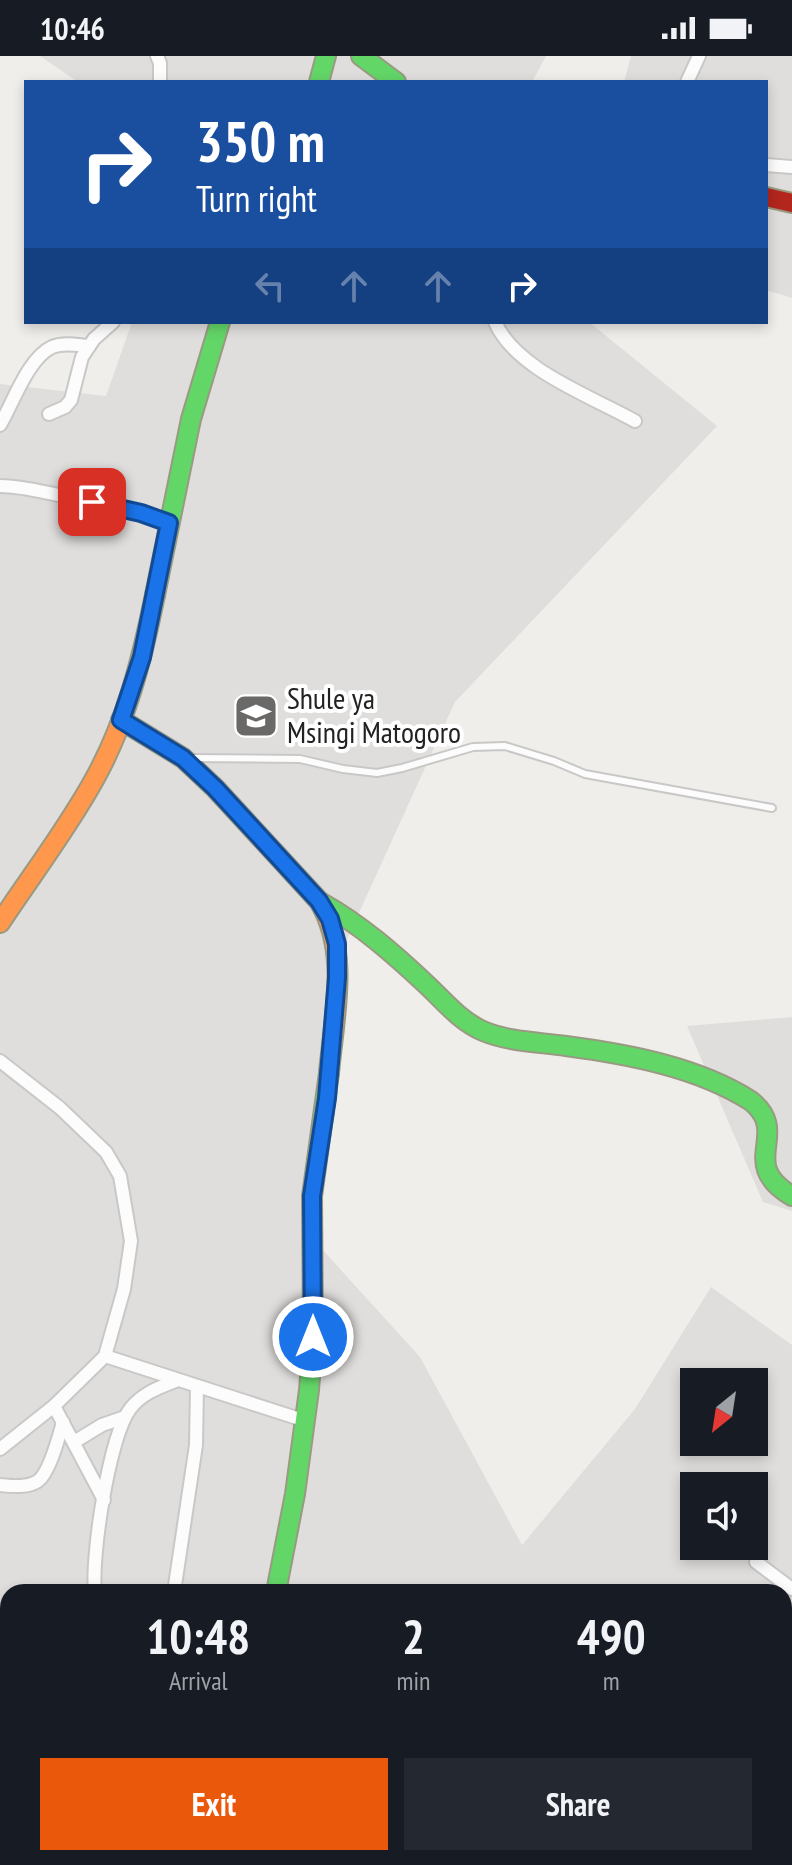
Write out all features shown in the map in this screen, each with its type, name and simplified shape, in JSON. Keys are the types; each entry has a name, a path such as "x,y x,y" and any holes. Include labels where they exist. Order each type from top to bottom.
{"street":[{"path":"157,56 160,80"},
{"path":"320,80 326,56"},
{"path":"361,56 393,80"},
{"path":"688,80 699,56"},
{"path":"768,165 792,167"},
{"path":"768,197 792,203"},
{"path":"49,414 65,407 71,400 82,357 94,339 111,324"},
{"path":"0,923 94,780 121,720 142,657 191,419 219,324"},
{"path":"496,324 505,342 522,357 635,421"},
{"path":"0,425 24,378 51,347 89,346"},
{"path":"0,486 18,486 92,502 169,523"},
{"path":"121,720 183,758 215,788 319,901 330,919 337,944 327,1098 312,1196 313,1337 306,1421 277,1584"},
{"path":"319,901 345,916 479,1030 509,1041 577,1048 688,1071 754,1103 772,1119 776,1135 768,1165 769,1177 792,1196"},
{"path":"0,1061 60,1108 106,1152 120,1176 131,1241 124,1289 105,1356 54,1406 0,1449"},
{"path":"105,1356 306,1421"},
{"path":"94,1584 104,1500 125,1417 151,1391 178,1380"},
{"path":"175,1584 196,1445 197,1386"},
{"path":"54,1406 104,1500"},
{"path":"51,1458 102,1425 125,1417"},
{"path":"0,1485 39,1481 51,1458 63,1422"},
{"path":"756,1562 785,1584"}],"lane":[{"path":"183,758 300,759 377,773 473,747 505,746 585,774 772,808"}],"shaded area":[{"path":"40,56 546,56 533,80 75,80"},
{"path":"631,56 792,56 792,298 768,291 768,80 625,80"},
{"path":"131,324 591,324 717,426 455,702 338,959 320,1247 420,1357 522,1545 635,1409 711,1287 792,1345 792,1584 0,1584 0,384 106,396"},
{"path":"792,1017 792,1211 763,1202 687,1026"}],"traffic: fast":[{"path":"320,80 326,56"},
{"path":"361,56 393,80"},
{"path":"155,595 191,419 219,324"},
{"path":"322,903 377,941 460,1016 483,1031 513,1040 589,1049 662,1064 708,1079 751,1101 762,1113 767,1125 765,1160 768,1172 776,1184 792,1196"},
{"path":"278,1584 295,1494 309,1390 313,1337 312,1196 329,1073"}],"traffic: slow":[{"path":"0,923 72,816 105,758 132,690 155,595"},
{"path":"121,720 183,758 215,788 319,901 329,921 337,963 338,985 329,1073"}],"traffic: jam":[{"path":"768,197 792,203"}],"place":[{"name":"Shule ya Msingi Matogoro","path":"256,716"}],"route":[{"path":"92,502 169,523 142,657 121,720 183,758 215,788 319,901 330,919 337,944 327,1098 312,1196 313,1337"}]}
